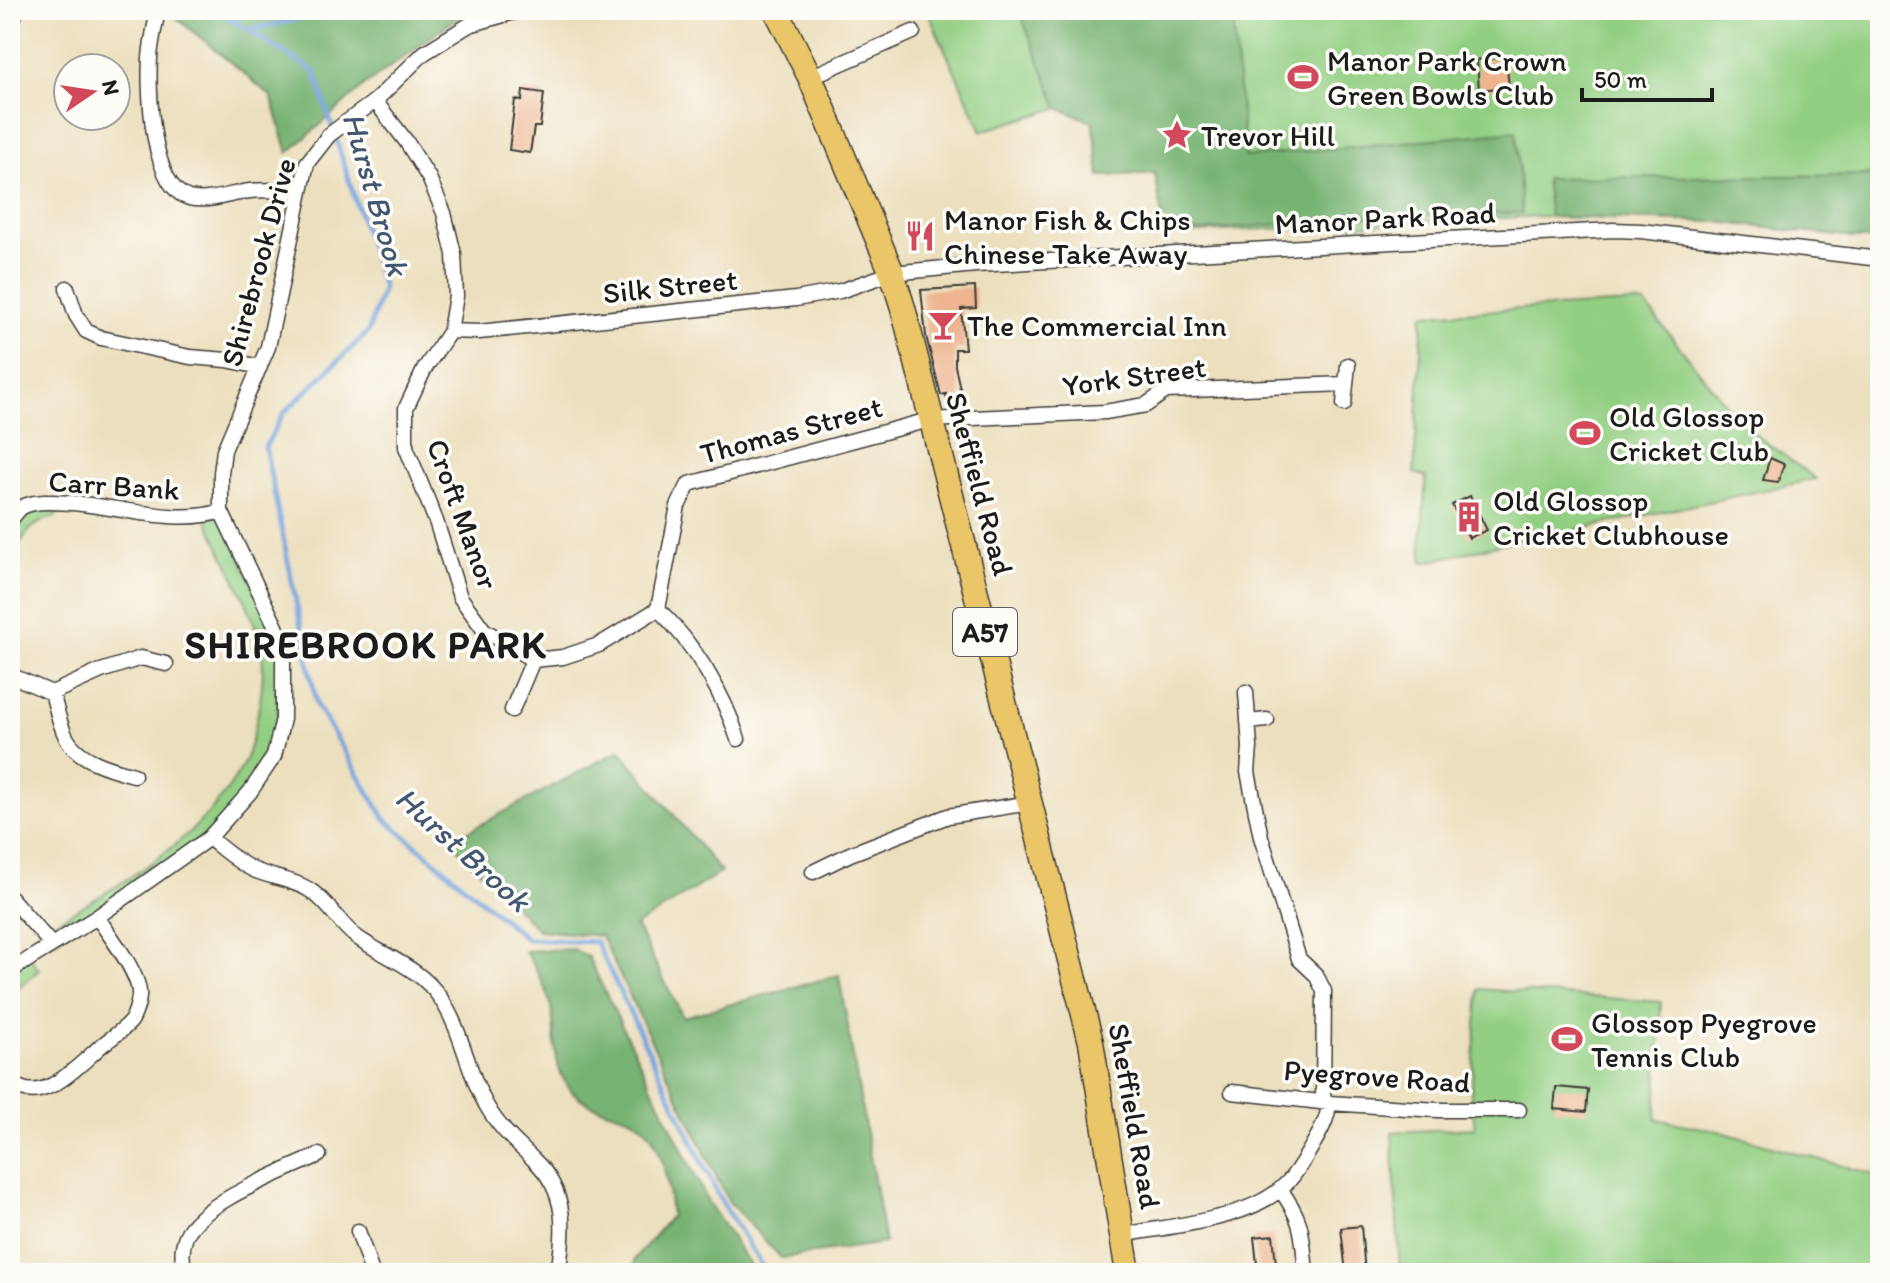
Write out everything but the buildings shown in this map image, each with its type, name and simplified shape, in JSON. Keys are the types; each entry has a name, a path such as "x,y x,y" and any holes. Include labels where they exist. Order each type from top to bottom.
{"main road":[{"name":"Sheffield Road","path":"776,10 810,77 892,273 1091,1042 1128,1273"}],"street":[{"path":"158,10 150,57 150,90 155,135 170,186 189,198 253,191 299,191"},
{"name":"Shirebrook Drive","path":"10,971 97,917 209,838 250,792 274,756 283,719 283,656 277,629 221,511 221,473 224,450 268,347 307,163 329,135 375,101 424,53 469,25 521,10"},
{"path":"810,77 913,32"},
{"name":"Croft Manor","path":"375,101 406,141 429,178 444,213 454,254 456,296 450,331 425,368 406,408 406,447 436,521 460,597 484,630 533,660"},
{"name":"Manor Park Road","path":"892,273 976,265 1613,230 1880,259"},
{"name":"Silk Street","path":"450,331 479,332 796,299 840,291 892,273"},
{"path":"67,288 76,315 86,331 101,338 190,357 260,367"},
{"path":"1344,404 1348,365"},
{"name":"York Street","path":"929,420 1105,412 1146,405 1166,391 1346,384"},
{"name":"Thomas Street","path":"658,609 678,506 689,484 929,420"},
{"name":"Carr Bank","path":"10,521 21,508 48,501 169,515 206,517 221,511"},
{"path":"512,710 533,660 563,657 599,645 658,609 683,634 730,714 738,739"},
{"path":"10,675 52,693 101,671 141,658 166,664"},
{"path":"1123,1235 1197,1223 1250,1207 1288,1182 1328,1116 1324,991 1316,975 1299,959 1282,897 1269,867 1248,772 1246,692"},
{"path":"52,693 66,738 80,752 105,767 134,775"},
{"path":"1248,722 1267,720"},
{"path":"813,872 850,854 948,816 1030,803"},
{"path":"209,838 251,869 313,892 355,936 407,965 441,998 455,1026 477,1088 491,1114 510,1139 537,1162 554,1185 562,1205 564,1229 558,1273"},
{"path":"10,897 51,944"},
{"path":"10,1080 16,1087 33,1092 50,1086 131,1021 140,994 136,980 97,917"},
{"name":"Pyegrove Road","path":"1232,1092 1326,1103 1438,1110 1519,1110"},
{"path":"185,1273 181,1252 187,1234 200,1218 223,1201 319,1155"},
{"path":"1280,1189 1296,1210 1301,1226 1306,1273"},
{"path":"358,1231 372,1273"}],"green space":[{"path":"167,10 468,10 364,86 288,153 271,96"},
{"path":"927,10 1880,10 1880,241 1718,222 1543,216 1165,234 1155,173 1100,176 1093,121 1058,108 982,131"},
{"path":"1019,10 1343,10 1233,20 1245,157 1516,131 1522,213 1358,217 1165,234 1155,173 1100,176 1093,122 1058,108"},
{"path":"1880,175 1880,241 1718,222 1550,217 1545,178"},
{"name":"Old Glossop Cricket Club","path":"1645,304 1730,410 1752,432 1816,479 1548,536 1534,536 1423,563 1421,544 1426,477 1414,473 1423,314"},
{"path":"65,502 55,517 39,523 27,533 10,563 10,521 21,508"},
{"path":"221,511 283,656 274,756 227,819 51,944 39,931 123,882 177,843 222,797 246,756 261,697 262,651 246,601 206,517"},
{"path":"620,750 721,872 636,926 683,1017 839,975 885,1243 781,1258 728,1201 601,936 538,930 450,841"},
{"path":"573,949 588,957 708,1202 755,1273 634,1273 635,1259 671,1216 666,1175 657,1147 641,1125 583,1100 570,1089 560,1071 550,1004 542,980 525,951"},
{"path":"30,957 39,970 10,995 10,971"},
{"path":"1479,989 1661,1002 1656,1119 1718,1131 1879,1176 1869,1273 1400,1273 1392,1132 1475,1128 1471,1095"}],"waterway":[{"name":"Hurst Brook","path":"216,10 315,72 383,288 368,332 284,413 265,447 317,706 385,819 527,939 596,942 720,1199 766,1273"},
{"path":"249,30 340,10"}],"place":[{"name":"Manor Park Crown Green Bowls Club","path":"1303,77"},
{"name":"Trevor Hill","path":"1177,135"},
{"name":"Manor Fish & Chips Chinese Take Away","path":"920,236"},
{"name":"The Commercial Inn","path":"943,325"},
{"name":"Old Glossop Cricket Club","path":"1585,433"},
{"name":"Old Glossop Cricket Clubhouse","path":"1469,517"},
{"name":"Glossop Pyegrove Tennis Club","path":"1567,1039"}],"district":[{"name":"SHIREBROOK PARK","path":"366,645"}]}
